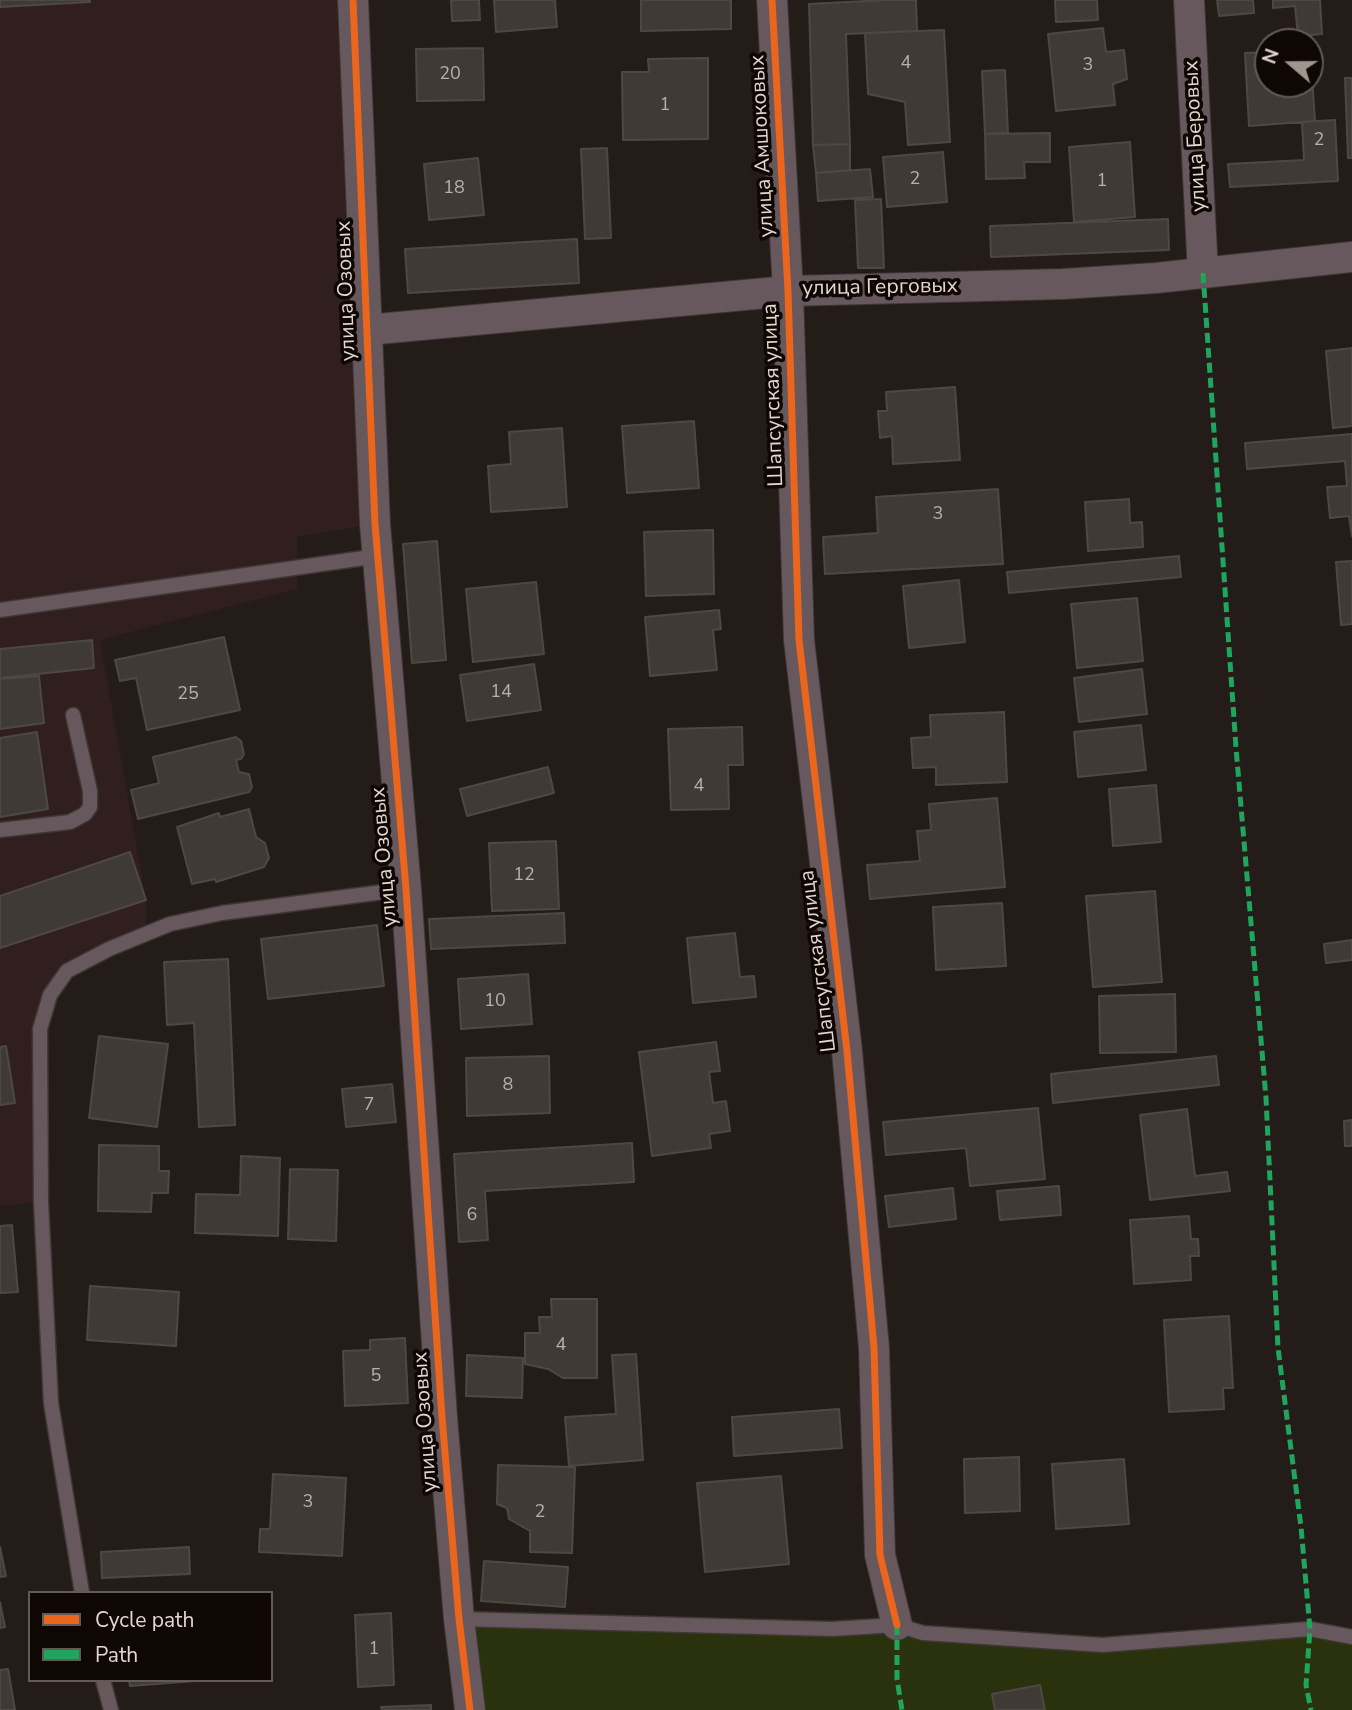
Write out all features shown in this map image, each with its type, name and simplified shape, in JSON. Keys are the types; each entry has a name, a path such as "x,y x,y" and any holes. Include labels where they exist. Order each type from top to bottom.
{"street":[{"name":"улица Озовых","path":"353,0 378,556 459,1619 470,1710"},
{"name":"улица Амшоковых","path":"772,0 788,291"},
{"name":"улица Беровых","path":"1189,0 1203,273"},
{"name":"улица Герговых","path":"367,330 788,291 1063,284 1352,257"},
{"name":"Шапсугская улица","path":"788,291 799,640 847,1051 874,1349 880,1555 897,1625"}],"lane":[{"path":"0,610 378,556"},
{"path":"0,830 70,822 85,814 90,807 90,791 73,715"},
{"path":"82,1591 51,1403 41,1202 40,1029 50,995 67,971 108,949 170,924 222,913 405,889"},
{"path":"459,1619 832,1629 897,1625 923,1633 1102,1646 1310,1629 1352,1637"},
{"path":"104,1682 111,1710"}],"shaded area":[{"path":"0,0 353,0 375,524 297,537 297,589 100,640 146,900 146,934 67,971 40,1029 41,1202 0,1206"}],"green space":[{"path":"459,1619 832,1629 1102,1645 1310,1629 1352,1637 1352,1710 470,1710"}],"building":[{"path":"0,0 90,0 90,2 0,7"},
{"path":"451,0 479,0 480,20 452,21"},
{"path":"494,0 555,0 557,27 496,32"},
{"path":"641,0 731,0 731,29 641,31"},
{"path":"916,0 917,31 846,34 850,144 813,145 809,4"},
{"path":"1055,0 1097,0 1098,20 1056,22"},
{"path":"1217,0 1253,0 1254,13 1219,16"},
{"path":"1273,0 1320,0 1322,28 1297,28 1295,6 1273,8"},
{"path":"1103,28 1106,52 1124,50 1127,79 1113,84 1115,105 1056,111 1048,34"},
{"path":"944,30 950,142 908,145 905,102 868,94 865,33"},
{"path":"483,48 484,100 417,101 416,49"},
{"path":"1245,53 1254,53 1254,98 1313,98 1315,121 1249,126"},
{"path":"708,58 708,139 623,140 622,72 649,72 648,59"},
{"path":"1005,70 1008,133 985,134 982,71"},
{"path":"1345,78 1352,78 1352,158 1348,158"},
{"path":"1335,120 1338,181 1230,187 1228,164 1304,160 1302,122"},
{"path":"1050,133 1050,162 1024,162 1025,178 986,179 985,134"},
{"path":"1130,142 1135,217 1074,222 1069,147"},
{"path":"850,144 850,170 816,173 813,145"},
{"path":"607,148 611,238 585,239 581,149"},
{"path":"943,152 947,202 887,207 883,157"},
{"path":"478,158 484,215 429,220 424,164"},
{"path":"870,169 873,197 818,201 816,173"},
{"path":"881,199 884,268 858,268 855,200"},
{"path":"1168,219 1169,250 991,257 990,226"},
{"path":"577,239 579,283 408,293 405,249"},
{"path":"1352,348 1352,426 1333,428 1326,351"},
{"path":"955,387 960,460 893,464 892,436 880,438 878,411 887,411 886,392"},
{"path":"694,421 699,488 627,493 622,426"},
{"path":"562,428 567,507 491,512 488,466 511,464 509,432"},
{"path":"1352,434 1352,536 1349,516 1330,518 1327,487 1347,486 1345,461 1247,469 1245,443"},
{"path":"998,489 1003,564 825,574 823,537 878,533 876,497"},
{"path":"1129,499 1130,523 1142,522 1143,547 1088,551 1085,502"},
{"path":"713,530 714,594 646,596 644,532"},
{"path":"437,541 446,660 412,663 403,544"},
{"path":"1179,556 1181,577 1009,593 1007,572"},
{"path":"1352,561 1352,624 1341,625 1336,562"},
{"path":"959,580 965,642 909,648 903,586"},
{"path":"536,582 544,654 473,662 466,589"},
{"path":"1137,598 1143,661 1077,668 1071,604"},
{"path":"719,610 721,629 713,630 717,670 650,676 645,617"},
{"path":"224,637 240,710 147,730 136,678 120,681 115,660"},
{"path":"92,640 94,668 0,678 0,649"},
{"path":"534,664 541,710 467,721 460,675"},
{"path":"1142,669 1147,714 1079,722 1074,678"},
{"path":"39,676 44,723 0,729 0,679"},
{"path":"1004,712 1007,782 936,785 936,767 913,768 911,738 931,737 930,715"},
{"path":"1141,725 1146,770 1078,777 1074,732"},
{"path":"742,727 743,765 728,765 729,809 671,810 668,729"},
{"path":"37,732 48,809 0,817 0,738"},
{"path":"236,737 241,741 244,754 241,759 236,760 239,772 249,774 252,787 249,792 138,819 131,790 159,783 153,757"},
{"path":"548,767 554,793 467,816 460,789"},
{"path":"1156,785 1161,842 1113,846 1109,789"},
{"path":"997,798 1005,887 870,899 867,865 920,861 917,831 931,830 929,804"},
{"path":"249,809 256,837 265,843 269,858 264,867 216,882 215,879 192,884 177,827 219,813 220,817"},
{"path":"556,841 559,909 492,911 489,843"},
{"path":"130,852 146,900 0,948 0,896"},
{"path":"1155,891 1162,982 1093,987 1086,896"},
{"path":"1002,903 1006,966 936,970 933,907"},
{"path":"564,913 565,943 431,949 429,919"},
{"path":"377,925 384,986 268,999 261,939"},
{"path":"735,933 740,977 754,976 756,997 693,1003 687,938"},
{"path":"1352,940 1352,960 1326,963 1324,944"},
{"path":"228,959 235,1125 199,1127 194,1023 167,1025 164,962"},
{"path":"528,974 532,1024 461,1029 458,979"},
{"path":"1175,994 1176,1052 1100,1053 1099,996"},
{"path":"99,1036 168,1044 157,1127 89,1118"},
{"path":"716,1042 720,1071 709,1072 713,1103 726,1101 730,1131 709,1134 711,1148 652,1156 639,1052"},
{"path":"6,1046 15,1103 0,1105 0,1047"},
{"path":"549,1056 550,1113 467,1116 466,1058"},
{"path":"1216,1056 1219,1085 1053,1103 1051,1074"},
{"path":"392,1084 396,1122 346,1127 342,1089"},
{"path":"1038,1108 1045,1179 970,1186 966,1148 886,1155 883,1122"},
{"path":"1187,1109 1195,1176 1227,1172 1230,1191 1150,1200 1140,1115"},
{"path":"1352,1120 1352,1146 1345,1146 1344,1121"},
{"path":"632,1143 634,1182 485,1191 488,1240 459,1242 454,1154"},
{"path":"99,1145 159,1146 159,1171 169,1171 168,1193 152,1193 151,1212 98,1211"},
{"path":"241,1156 280,1158 278,1236 195,1233 196,1194 240,1195"},
{"path":"290,1169 338,1170 336,1241 288,1239"},
{"path":"1059,1186 1061,1215 1000,1220 997,1191"},
{"path":"953,1188 956,1219 889,1227 885,1196"},
{"path":"1189,1216 1191,1239 1198,1239 1199,1256 1190,1256 1191,1280 1134,1284 1130,1220"},
{"path":"12,1225 18,1292 0,1293 0,1226"},
{"path":"90,1286 179,1292 176,1346 87,1340"},
{"path":"551,1299 597,1299 597,1378 563,1378 548,1369 525,1364 525,1333 540,1333 539,1317 552,1317"},
{"path":"1229,1316 1233,1388 1223,1388 1224,1409 1169,1412 1164,1320"},
{"path":"405,1338 408,1403 345,1406 343,1351 370,1350 370,1340"},
{"path":"636,1354 643,1460 569,1466 565,1417 616,1414 612,1355"},
{"path":"467,1355 523,1358 522,1398 466,1396"},
{"path":"839,1409 842,1448 734,1456 732,1417"},
{"path":"1019,1457 1020,1511 965,1513 964,1459"},
{"path":"1124,1459 1129,1524 1056,1529 1052,1464"},
{"path":"498,1465 575,1467 572,1553 530,1552 530,1531 509,1519 507,1508 497,1504"},
{"path":"273,1474 346,1478 342,1556 259,1552 260,1529 270,1529"},
{"path":"781,1476 789,1564 705,1572 697,1483"},
{"path":"0,1547 6,1576 0,1577"},
{"path":"189,1547 190,1574 102,1578 101,1552"},
{"path":"484,1561 568,1567 565,1607 481,1601"},
{"path":"0,1602 5,1627 0,1628"},
{"path":"391,1613 394,1685 358,1687 355,1615"},
{"path":"8,1669 15,1710 0,1710 0,1670"},
{"path":"129,1682 182,1682 130,1686"},
{"path":"1040,1685 1045,1710 995,1710 992,1694"},
{"path":"431,1705 431,1710 382,1710 381,1707"}],"marked path":[{"path":"1203,273 1236,748 1266,1098 1278,1348 1301,1527 1310,1629 1306,1685 1311,1710"},
{"path":"897,1625 897,1679 902,1710"}],"cycle path":[{"path":"353,0 375,524 406,889 442,1417 459,1619 470,1710"},
{"path":"772,0 788,291 799,640 847,1051 874,1348 880,1555 897,1625"}]}
